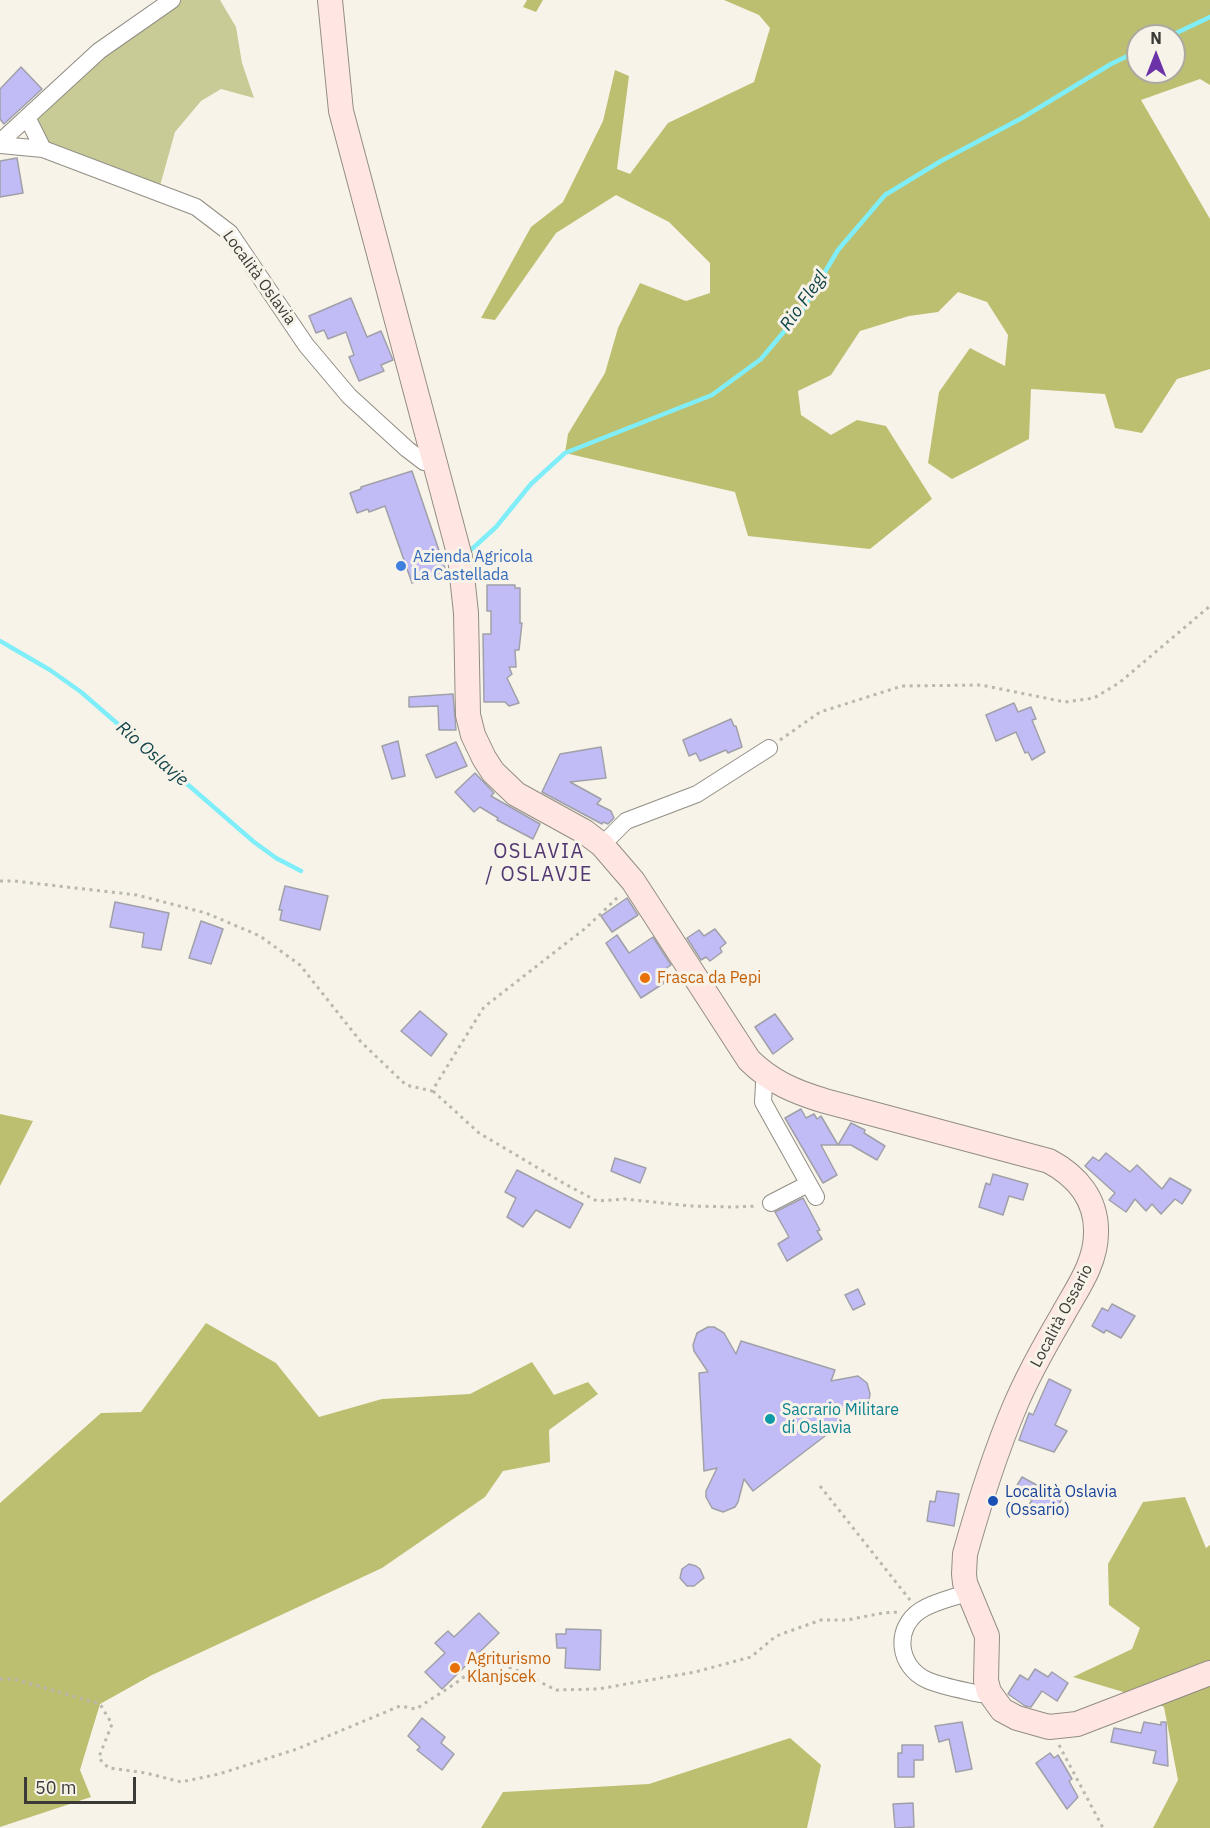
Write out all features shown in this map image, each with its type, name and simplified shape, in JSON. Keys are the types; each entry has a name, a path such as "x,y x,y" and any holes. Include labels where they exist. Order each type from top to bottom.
{"street":[{"name":"Località Oslavia","path":"0,143 99,51 172,0"},
{"path":"330,0 341,111 359,185 435,461"},
{"path":"27,117 43,149"},
{"name":"Località Oslavia","path":"0,143 43,149 196,207 230,233 306,345 349,396 424,462 435,461"},
{"name":"Località Ossario","path":"435,461 460,557 466,613 468,715 473,735 484,758 504,784 516,794 577,827 602,845 633,881 749,1060 768,1077 790,1090 1048,1161 1079,1182 1088,1196 1096,1221 1093,1256 1015,1407 965,1554 964,1574 987,1636 986,1681 989,1692"},
{"path":"602,845 626,821 698,794 769,748"},
{"path":"768,1077 764,1084 763,1102 812,1190 771,1203"},
{"path":"969,1592 919,1611 904,1630 901,1642 903,1653 914,1672 927,1681 980,1694 989,1692 1002,1710 1027,1722 1049,1727 1077,1724 1210,1673"}],"path":[{"path":"769,748 820,712 902,686 981,685 1065,702 1094,698 1119,683 1210,606"},
{"path":"0,881 14,880 137,896 206,913 260,936 300,965 361,1042 406,1085 432,1091 479,1133 597,1201 626,1199 733,1208 771,1203"},
{"path":"432,1091 484,1007 587,927 633,881"},
{"path":"820,1486 919,1611"},
{"path":"0,1679 14,1679 100,1704 112,1724 99,1757 102,1762 109,1768 146,1773 182,1782 219,1774 297,1749 400,1706 416,1710 484,1662 512,1668 556,1690 598,1689 695,1672 751,1656 776,1636 821,1620 847,1620 883,1613 919,1611"},
{"path":"1049,1727 1103,1828"}],"green space":[{"path":"172,0 220,0 236,27 242,63 254,98 221,89 201,101 175,132 158,193 43,149 27,117"},
{"path":"527,0 543,0 536,12 523,7"},
{"path":"724,0 1210,0 1210,85 1200,79 1186,84 1186,24 1126,24 1126,84 1186,84 1141,100 1210,219 1210,369 1177,379 1142,433 1115,428 1105,394 1031,389 1029,439 952,479 928,463 939,392 970,348 1005,366 1008,335 987,302 958,292 938,312 909,316 860,331 831,375 798,391 801,415 831,435 857,420 886,426 932,499 870,549 748,536 735,492 565,453 568,434 605,373 618,328 640,283 686,301 710,293 710,263 669,222 616,195 556,233 495,320 481,318 531,227 563,202 603,121 615,70 629,76 617,169 630,174 668,123 754,82 770,28 759,15"},
{"path":"0,1114 33,1121 0,1186"},
{"path":"206,1323 276,1363 319,1417 382,1399 470,1394 532,1362 554,1395 588,1382 598,1394 549,1430 550,1462 503,1471 485,1497 382,1568 152,1675 100,1704 80,1770 91,1797 0,1827 0,1503 101,1413 141,1412"},
{"path":"1185,1497 1206,1548 1210,1545 1210,1828 1153,1828 1178,1780 1164,1707 1147,1699 1073,1677 1132,1649 1140,1628 1109,1605 1108,1564 1143,1502"},
{"path":"790,1738 821,1765 807,1828 481,1828 503,1792 649,1784"}],"building":[{"path":"21,67 42,89 4,124 0,119 0,89"},
{"path":"17,158 23,193 0,197 0,161"},
{"path":"351,298 367,337 381,331 393,360 381,365 384,371 359,381 349,357 354,355 346,332 328,339 324,330 316,333 309,316"},
{"path":"412,471 446,571 412,583 385,506 369,512 368,509 357,513 350,493 361,487"},
{"path":"487,585 515,585 515,588 520,588 520,623 522,623 519,650 515,650 516,667 509,667 512,674 507,678 519,703 509,706 505,702 484,702 483,634 491,634 491,611 487,611"},
{"path":"453,694 456,730 439,730 438,706 409,707 409,697"},
{"path":"1014,703 1018,712 1031,707 1036,719 1032,720 1045,752 1032,760 1028,752 1025,753 1016,732 996,741 986,715"},
{"path":"731,719 736,726 742,747 728,753 726,750 700,761 696,753 689,756 683,740"},
{"path":"398,741 405,776 392,779 382,746"},
{"path":"456,742 467,766 436,778 426,755"},
{"path":"601,747 606,778 570,782 601,799 597,804 611,811 614,818 608,824 603,822 602,824 542,792 560,754"},
{"path":"475,773 494,793 491,796 540,824 533,839 497,820 498,818 480,807 474,812 455,792"},
{"path":"285,886 328,896 320,930 280,920 282,910 279,910"},
{"path":"627,898 638,915 612,932 601,916"},
{"path":"115,902 169,913 161,950 142,947 144,933 110,927"},
{"path":"201,921 223,929 211,964 189,958"},
{"path":"715,929 726,943 720,948 722,952 710,961 706,957 701,960 687,938 699,930 704,936"},
{"name":"Frasca da Pepi","path":"617,935 629,953 653,937 671,965 658,974 664,983 641,998 606,943"},
{"path":"420,1011 447,1034 431,1056 401,1031"},
{"path":"775,1014 793,1039 773,1054 755,1027"},
{"path":"801,1109 806,1118 814,1114 817,1119 821,1116 838,1145 821,1145 837,1175 823,1183 785,1118"},
{"path":"851,1123 865,1130 864,1133 885,1146 877,1160 851,1145 838,1145"},
{"path":"1106,1153 1130,1172 1137,1165 1162,1189 1170,1178 1191,1190 1182,1204 1175,1199 1161,1214 1152,1204 1146,1211 1135,1199 1126,1212 1109,1200 1115,1193 1085,1166 1093,1157 1099,1161"},
{"path":"615,1158 646,1168 640,1183 611,1171"},
{"path":"517,1170 583,1204 570,1228 536,1210 523,1227 507,1217 516,1198 505,1192"},
{"path":"993,1174 1028,1184 1023,1200 1009,1196 1003,1215 979,1207 986,1183 990,1185"},
{"path":"803,1198 820,1230 817,1231 822,1239 787,1261 778,1244 789,1237 775,1212"},
{"path":"858,1289 865,1304 853,1310 845,1295"},
{"path":"1112,1304 1135,1316 1121,1338 1106,1330 1104,1333 1092,1326 1102,1308 1108,1311"},
{"name":"Sacrario Militare di Oslavia","path":"708,1327 714,1327 724,1333 736,1354 741,1341 835,1370 831,1381 858,1376 867,1383 870,1394 869,1400 862,1408 833,1410 842,1423 753,1491 744,1479 735,1507 723,1512 712,1508 706,1497 706,1491 717,1468 704,1471 699,1373 708,1372 694,1351 693,1345 697,1333"},
{"path":"1049,1379 1071,1390 1055,1425 1067,1431 1054,1452 1019,1440 1029,1413 1033,1415"},
{"path":"1022,1477 1062,1499 1051,1517 1029,1505 1032,1500 1015,1489"},
{"path":"937,1491 959,1494 954,1526 927,1521 930,1501 935,1502"},
{"path":"689,1564 700,1569 704,1578 694,1586 687,1586 680,1578 682,1569"},
{"path":"479,1613 499,1633 442,1689 425,1672 445,1653 435,1643 448,1631 454,1637"},
{"path":"566,1629 601,1630 600,1670 565,1668 566,1648 557,1648 556,1634 566,1634"},
{"path":"1035,1669 1048,1677 1052,1672 1068,1683 1057,1701 1042,1691 1031,1707 1025,1706 1008,1694 1020,1675 1028,1680"},
{"path":"422,1718 445,1737 441,1743 454,1754 442,1770 417,1750 420,1747 408,1736"},
{"path":"962,1722 972,1769 956,1772 949,1739 939,1742 935,1726"},
{"path":"1144,1722 1161,1725 1161,1722 1166,1722 1168,1766 1153,1763 1156,1751 1111,1742 1114,1728 1141,1733"},
{"path":"902,1745 923,1745 923,1760 914,1760 914,1777 898,1777 898,1753 902,1753"},
{"path":"1050,1753 1054,1758 1058,1755 1072,1779 1069,1781 1078,1797 1067,1809 1036,1763"},
{"path":"913,1803 914,1827 895,1828 893,1804"}],"waterway":[{"name":"Rio Flegl","path":"1186,28 1210,17"},
{"name":"Rio Flegl","path":"472,549 496,527 531,484 565,453 712,395 761,359 803,309 838,250 885,195 1126,57"},
{"name":"Rio Oslavje","path":"0,641 50,670 81,692 254,842 276,858 301,871"}],"place":[{"name":"Azienda Agricola La Castellada","path":"401,566"},
{"name":"Frasca da Pepi","path":"645,978"},
{"name":"Sacrario Militare di Oslavia","path":"770,1419"},
{"name":"Località Oslavia (Ossario)","path":"993,1501"},
{"name":"Agriturismo Klanjscek","path":"455,1668"}],"district":[{"name":"OSLAVIA / OSLAVJE","path":"539,864"}]}
